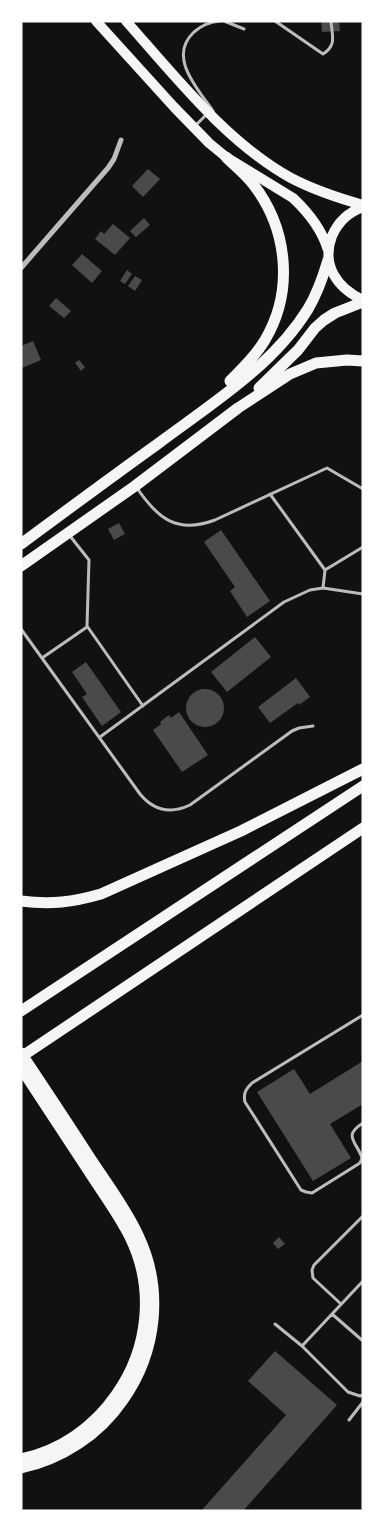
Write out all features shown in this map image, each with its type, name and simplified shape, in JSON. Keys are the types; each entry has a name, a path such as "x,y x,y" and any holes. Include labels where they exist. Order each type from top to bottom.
{"highway":[{"path":"96,21 193,128 253,184 262,197 275,224 282,251 284,264 283,290 276,316 265,340 240,371 192,418"},
{"path":"126,21 209,112 256,155 292,179 363,206"},
{"path":"226,157 293,198 311,218 326,242 333,274 341,286 363,302"},
{"path":"21,544 192,418 252,371 288,336 315,296 334,232 338,225 351,213 363,206"},
{"path":"238,408 298,350 314,328 335,314 363,302"},
{"path":"21,566 135,486 238,408 290,374 316,363 363,361"},
{"path":"21,901 42,904 61,903 101,894 241,831 363,769"},
{"path":"21,1011 363,786"},
{"path":"21,1459 46,1452 76,1436 100,1415 121,1389 133,1366 141,1343 145,1314 144,1282 141,1266 130,1237 42,1093 21,1055 57,1033 363,828"},
{"path":"21,1061 57,1033"},
{"path":"21,1068 42,1093 120,1203 138,1234 145,1250 151,1273 154,1298 151,1338 144,1362 137,1378 118,1408 107,1421 81,1442 49,1460 21,1468"}],"street":[{"path":"21,268 108,168 122,140"}],"lane":[{"path":"219,21 205,24 196,30 188,38 183,53 188,75 223,126"},
{"path":"224,21 244,29"},
{"path":"275,21 324,54 333,46 331,21"},
{"path":"193,128 209,112"},
{"path":"135,486 160,516 169,522 191,526 215,520 327,468 363,489"},
{"path":"270,494 325,570 323,588"},
{"path":"68,533 89,560 87,626 143,706"},
{"path":"325,570 363,548"},
{"path":"100,738 284,602 310,590 323,588 363,594"},
{"path":"42,658 87,626"},
{"path":"21,629 146,802 163,810 173,811 190,805 292,731 313,726"},
{"path":"363,1015 252,1083 246,1089 244,1102 301,1190 306,1192 312,1193 360,1163 361,1153 353,1140 352,1134 354,1128 363,1123"},
{"path":"341,1304 314,1278 312,1270 314,1265 363,1216"},
{"path":"302,1346 363,1280"},
{"path":"332,1314 363,1341"},
{"path":"275,1324 302,1346 348,1392 360,1396 363,1395"},
{"path":"349,1420 363,1402"}],"building":[{"path":"321,21 339,21 340,31 322,32"},
{"path":"148,169 160,179 143,197 132,186"},
{"path":"144,218 150,225 136,237 130,231"},
{"path":"113,224 130,238 115,255 95,239 101,231 104,234"},
{"path":"82,254 102,271 92,283 72,265"},
{"path":"127,270 132,274 125,284 120,281"},
{"path":"135,276 142,280 135,291 128,286"},
{"path":"56,298 71,311 64,318 49,306"},
{"path":"33,341 41,360 22,368 21,346"},
{"path":"79,360 85,367 81,371 75,363"},
{"path":"119,523 125,534 114,540 108,529"},
{"path":"221,530 270,601 247,617 230,591 235,587 204,542"},
{"path":"255,637 271,657 227,692 211,672"},
{"path":"86,662 121,712 102,726 82,697 87,694 72,672"},
{"path":"296,678 310,697 299,705 298,703 270,723 258,707"},
{"path":"205,689 219,694 224,708 219,722 205,727 191,722 186,708 191,694"},
{"path":"179,712 208,755 182,772 153,730 169,715 171,718"},
{"path":"363,1061 363,1104 330,1124 351,1158 313,1181 257,1092 294,1069 310,1094"},
{"path":"279,1237 285,1244 278,1249 273,1243"},
{"path":"275,1351 337,1405 243,1511 201,1511 286,1415 248,1381"}]}
